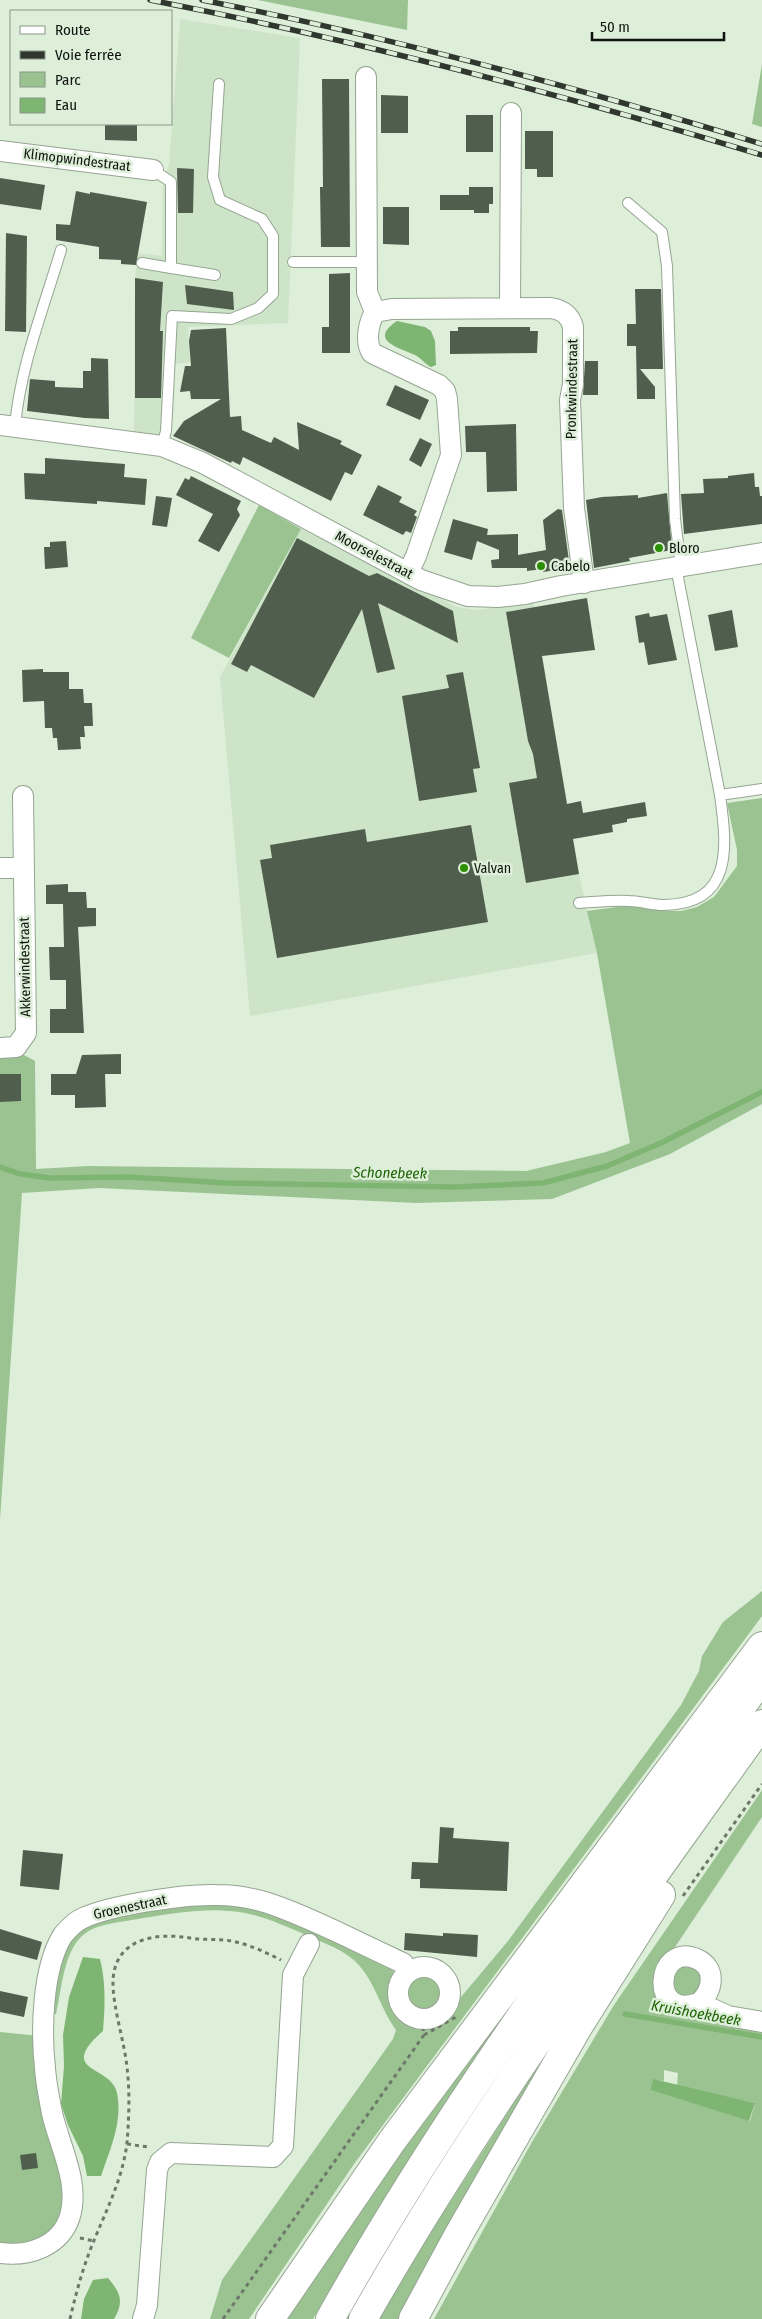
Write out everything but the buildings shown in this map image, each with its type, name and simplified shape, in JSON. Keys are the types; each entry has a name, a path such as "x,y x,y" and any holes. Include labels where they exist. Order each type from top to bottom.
{"highway":[{"path":"270,2319 392,2141 762,1646"},
{"path":"330,2319 472,2087 762,1678"},
{"path":"363,2319 495,2103 596,1957 762,1724"},
{"path":"413,2319 459,2234 578,2027 703,1828 729,1770"}],"street":[{"path":"366,77 367,292 375,312 370,326 368,347 372,353 439,385 445,391 447,399 450,455 416,556 408,573"},
{"path":"510,308 511,113"},
{"name":"Klimopwindestraat","path":"0,151 154,170"},
{"name":"Pronkwindestraat","path":"375,312 392,309 558,309 571,320 573,327 573,384 570,400 574,498 584,583"},
{"name":"Moorselestraat","path":"7,426 162,446 203,463 408,573 437,587 468,596 507,596 762,553"},
{"path":"0,868 24,868 23,796"},
{"name":"Akkerwindestraat","path":"0,1048 16,1047 26,1033 24,868"},
{"name":"Groenestraat","path":"0,2253 38,2250 55,2239 63,2230 70,2216 73,2196 69,2172 52,2113 45,2067 43,2002 58,1947 64,1935 82,1918 109,1910 161,1900 215,1895 238,1896 267,1903 306,1918 403,1963 408,1972"},
{"path":"143,2319 147,2305 157,2170 160,2162 171,2153 273,2157 280,2152 283,2146 293,1975 309,1944"},
{"path":"417,1968 432,1969 444,1977 449,1986 450,1996 446,2006 436,2016 422,2020 410,2016 401,2007 397,1994 400,1982 408,1972 417,1968"},
{"path":"700,2003 728,2016 762,2022"}],"lane":[{"path":"162,446 166,430 172,316 231,319 258,308 273,294 273,236 262,220 220,200 213,177 219,84"},
{"path":"154,170 171,182 171,268"},
{"path":"580,903 630,900 663,905 694,901 714,886 724,862 724,824 720,795 679,567 675,519 667,266 662,232 628,203"},
{"path":"7,426 16,407 61,250"},
{"path":"293,262 367,262"},
{"path":"142,263 215,275"},
{"path":"720,795 762,790"}],"path":[{"path":"70,2319 89,2254 118,2185 126,2144 129,2101 127,2066 113,1984 116,1965 124,1950 138,1941 154,1938 178,1936 222,1940 245,1944 297,1968"},
{"path":"223,2319 424,2034 422,2020"}],"shaded area":[{"path":"180,19 300,38 288,323 188,327 190,362 175,364 171,437 134,431 135,278 138,253 162,256 163,182 169,164"},
{"path":"301,529 457,607 477,610 533,603 581,884 597,953 250,1016 220,677"}],"green space":[{"path":"258,0 408,0 407,30"},
{"path":"762,64 762,127 752,124"},
{"path":"259,505 301,529 229,658 191,638"},
{"path":"762,798 762,1104 670,1154 552,1199 416,1203 99,1188 22,1193 0,1520 0,1055 24,1055 35,1061 36,1169 88,1166 526,1171 606,1152 630,1143 597,953 587,911 631,905 663,911 681,911 697,907 714,897 737,866 737,850 727,803"},
{"path":"762,1591 762,1616 354,2164 249,2319 210,2319 222,2280 393,2039 396,2030 371,1982 358,1964 350,1957 323,1942 276,1922 253,1915 217,1910 188,1912 99,1926 87,1932 76,1943 64,1972 56,2014 49,2013 66,1943 85,1922 190,1899 266,1907 392,1967 394,1976 392,1997 397,2010 407,2018 427,2025 446,2015 508,1941 681,1705 699,1671 702,1656 723,1622"},
{"path":"762,1790 762,1817 671,1953 659,1965 678,2010 762,2026 762,2319 434,2319 532,2142 614,2005","holes":["664,2070 678,2073 677,2086 755,2103 750,2121 650,2090 653,2080 664,2081"]},
{"path":"678,1964 700,1968 704,1990 679,2001 666,1977"},
{"path":"424,1976 431,1977 437,1981 441,1987 441,2001 437,2007 431,2011 424,2012 417,2011 411,2007 407,2001 406,1994 407,1987 411,1981 417,1977"},
{"path":"530,1980 418,2147 364,2232 313,2319 279,2319 388,2160"},
{"path":"573,2011 405,2319 378,2319 405,2272"},
{"path":"0,2032 39,2036 64,2196 59,2220 53,2230 43,2239 0,2247"}],"water":[{"path":"397,321 425,327 431,331 435,341 436,365 431,367 417,356 395,346 386,339 385,334"},
{"path":"83,1957 100,1959 104,1995 103,2031 84,2054 85,2062 113,2084 117,2093 118,2104 115,2135 101,2176 87,2176 83,2156 68,2125 61,2104 64,2066 63,2035 69,1997"},
{"path":"653,2079 755,2103 749,2121 650,2090"},
{"path":"108,2278 116,2288 120,2298 119,2308 114,2319 81,2319 84,2299 93,2280"}],"waterway":[{"name":"Schonebeek","path":"0,1167 20,1174 50,1178 129,1177 227,1183 455,1187 543,1183 607,1166 661,1143 762,1092"},
{"name":"Kruishoekbeek","path":"625,2014 762,2037"}],"railway":[{"path":"150,0 305,33 458,70 762,155"},
{"path":"202,0 414,47 623,103 762,144"}],"place":[{"name":"Bloro","path":"659,548"},
{"name":"Cabelo","path":"541,566"},
{"name":"Valvan","path":"464,868"}]}
